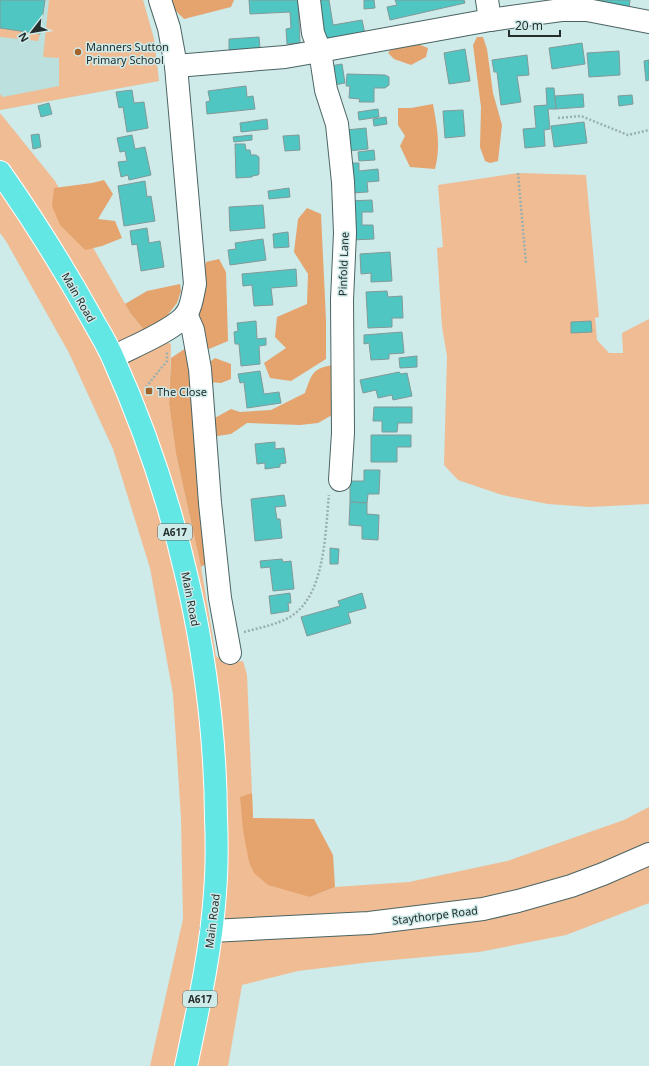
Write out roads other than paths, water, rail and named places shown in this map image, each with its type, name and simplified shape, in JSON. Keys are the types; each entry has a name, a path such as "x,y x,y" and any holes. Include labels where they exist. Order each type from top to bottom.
{"highway":[{"name":"Main Road","path":"0,172 53,251 113,357 149,447 174,525 184,567 207,689 214,748 216,803 215,892 211,931 202,988 186,1066"}],"street":[{"path":"113,357 178,324 186,314 191,300 194,284 176,66 169,28 160,0"},
{"name":"Pinfold Lane","path":"309,0 313,33 320,51 326,90 337,124 344,182 345,233 342,300 344,433 340,480"},
{"path":"176,66 280,57 320,51 488,10 587,10 649,22"},
{"path":"186,314 193,330 200,369 210,504 220,598 228,645"},
{"name":"Staythorpe Road","path":"211,931 369,923 483,909 518,902 571,886 649,854"}],"place":[{"name":"Manners Sutton Primary School","path":"78,52"},
{"name":"The Close","path":"149,391"}]}
